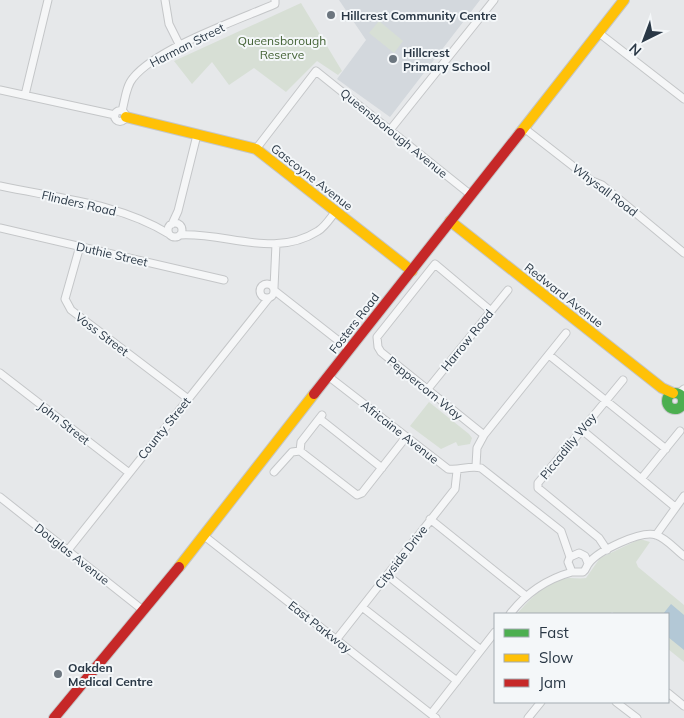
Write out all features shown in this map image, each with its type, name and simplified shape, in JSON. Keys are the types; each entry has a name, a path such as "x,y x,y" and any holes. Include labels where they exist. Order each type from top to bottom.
{"main road":[{"name":"Fosters Road","path":"54,718 144,611 624,0"},
{"name":"Gascoyne Avenue","path":"121,114 256,149 412,271"},
{"name":"Redward Avenue","path":"450,221 662,388 680,399"},
{"name":"Fosters Road","path":"61,718 102,661"}],"street":[{"path":"25,95 48,0"},
{"path":"164,0 169,24 180,46"},
{"path":"390,130 494,0"},
{"name":"Harman Street","path":"121,114 132,79 151,61 275,2"},
{"path":"599,33 684,99"},
{"name":"Queensborough Avenue","path":"256,149 316,70 471,195"},
{"name":"Gascoyne Avenue","path":"0,90 121,114"},
{"name":"Whysall Road","path":"524,128 592,181 602,185 684,253"},
{"path":"197,135 178,212 170,225 168,234 174,238 180,235 198,234"},
{"name":"Flinders Road","path":"0,186 115,211 156,226 168,234"},
{"path":"180,226 198,234 249,244 276,244 298,240 319,231 336,211"},
{"path":"178,212 180,235"},
{"name":"Flinders Road","path":"156,226 180,226"},
{"name":"Duthie Street","path":"0,228 224,280"},
{"path":"270,294 276,277 276,244"},
{"name":"Voss Street","path":"80,246 65,299 71,310 187,398"},
{"name":"Peppercorn Way","path":"484,435 382,352 378,346 377,337 435,264 490,312"},
{"path":"276,277 260,290 284,300 350,349"},
{"path":"266,284 270,294"},
{"name":"Harrow Road","path":"427,390 508,290"},
{"name":"County Street","path":"68,550 270,294"},
{"path":"476,466 477,448 484,435 566,333"},
{"path":"549,355 666,449"},
{"name":"John Street","path":"0,373 128,472"},
{"name":"Africaine Avenue","path":"328,376 442,465 457,471"},
{"name":"Piccadilly Way","path":"607,550 599,538 538,488 540,480 623,380"},
{"path":"300,451 301,442 321,417 382,468"},
{"path":"582,430 675,507"},
{"path":"641,478 680,431"},
{"path":"274,472 287,456 292,452 300,451 357,495 362,493 406,437"},
{"path":"457,471 476,466 481,468 560,530 567,543 572,572"},
{"name":"Cityside Drive","path":"336,640 455,489 457,471"},
{"path":"656,535 684,496"},
{"name":"Douglas Avenue","path":"0,497 144,611"},
{"path":"430,519 526,596"},
{"name":"East Parkway","path":"203,535 433,716"},
{"path":"511,613 526,596 558,576 572,572 583,572 588,563 596,557 637,535 656,535 684,556"},
{"path":"567,543 582,554 588,563"},
{"path":"558,576 569,559 582,554 596,557"},
{"path":"387,575 481,650"},
{"path":"362,607 456,681"},
{"path":"433,716 456,681 494,633"},
{"path":"669,694 684,706"},
{"path":"528,718 540,703"},
{"path":"617,703 637,718"}],"shaded area":[{"name":"Hillcrest Primary School","path":"339,0 480,0 390,117 337,79 366,40"}],"green space":[{"name":"Queensborough Reserve","path":"301,3 342,71 338,75 317,61 286,92 254,68 229,85 212,62 192,84 174,61"},
{"path":"379,21 403,41 394,53 369,33"},
{"path":"429,402 469,434 472,438 470,444 458,446 456,442 441,449 410,426"},
{"path":"640,539 650,542 636,562 638,567 684,605 684,662 669,650 669,613 518,613 534,596 547,586 562,579 586,578 600,558"}],"water":[{"path":"671,604 684,615 684,650 669,638 669,613 664,613"}],"traffic: fast":[{"path":"675,393 683,401 675,409 667,401 675,393"}],"traffic: slow":[{"path":"520,133 624,0"},
{"path":"126,117 256,149 412,271"},
{"path":"450,221 662,388 673,393"},
{"path":"179,567 314,394"}],"traffic: jam":[{"path":"314,394 520,133"},
{"path":"54,718 179,567"}],"place":[{"name":"Hillcrest Community Centre","path":"331,15"},
{"name":"Hillcrest Primary School","path":"393,59"},
{"name":"Oakden Medical Centre","path":"58,674"}]}
